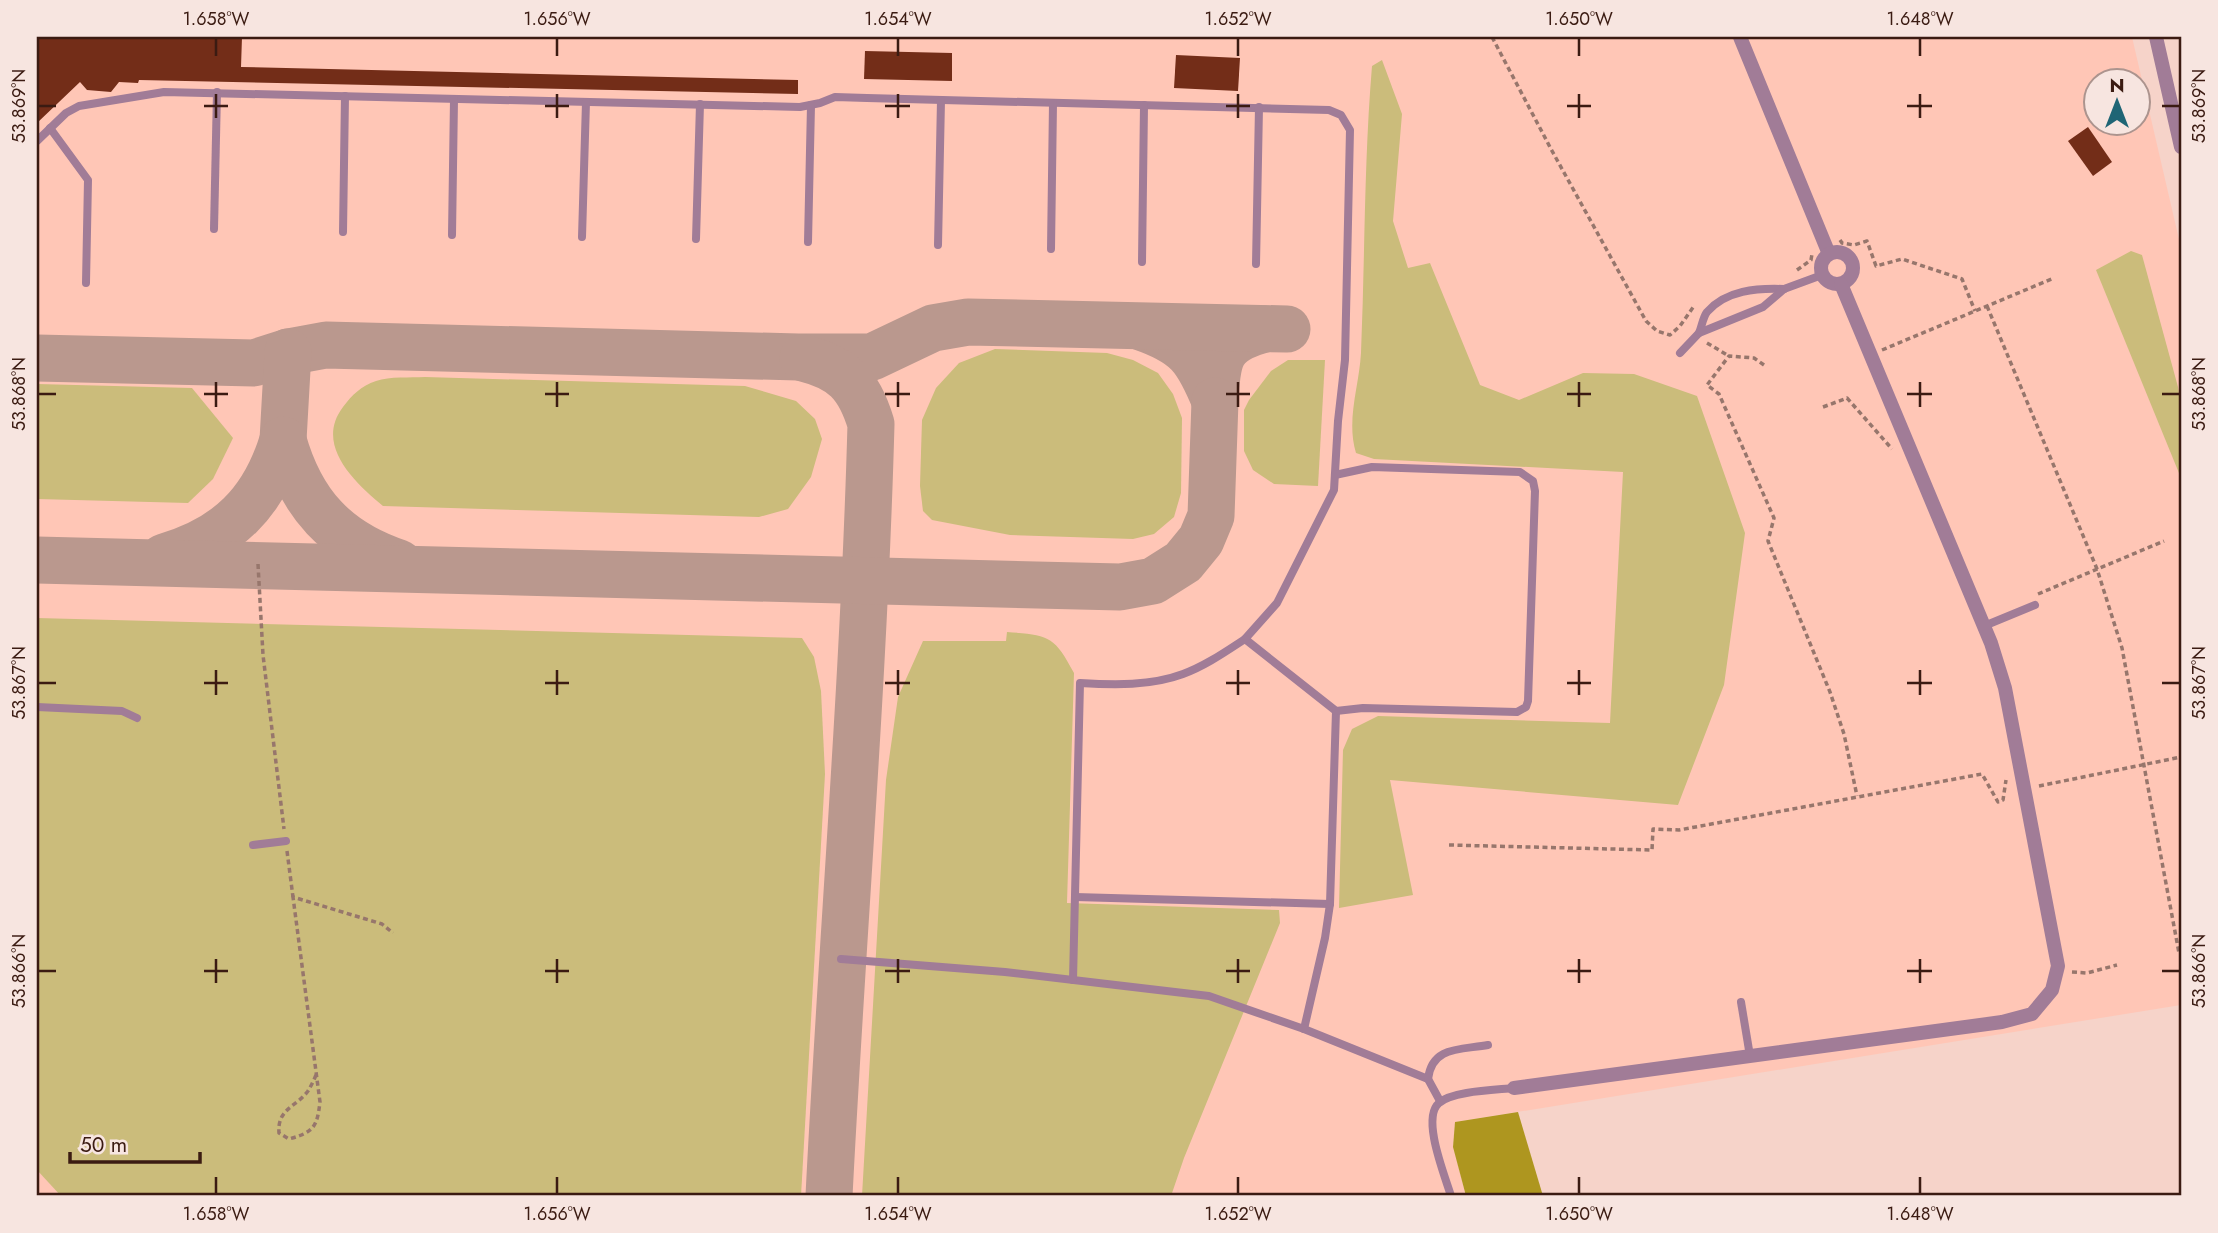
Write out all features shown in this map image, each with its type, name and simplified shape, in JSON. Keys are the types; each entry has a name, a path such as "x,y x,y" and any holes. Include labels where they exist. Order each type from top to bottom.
{"street":[{"path":"1740,37 1829,254"},
{"path":"2156,37 2181,147"},
{"path":"1842,253 1852,262 1852,275 1841,284 1827,281 1822,275 1822,263 1829,254 1842,253"},
{"path":"1514,1088 2012,1019 2032,1014 2052,990 2058,966 2005,688 1984,626 1841,284"}],"lane":[{"path":"37,141 66,113 89,104 164,92 811,105 835,97 1259,107 1329,110 1341,115 1350,130 1345,360 1334,490 1277,603 1245,639 1182,675 1135,683 1080,683 1073,980"},
{"path":"214,229 217,92"},
{"path":"343,232 345,96"},
{"path":"452,234 454,99"},
{"path":"938,246 941,100"},
{"path":"582,237 586,102"},
{"path":"1051,249 1053,103"},
{"path":"696,239 700,104"},
{"path":"808,242 811,105"},
{"path":"1142,262 1144,105"},
{"path":"1256,264 1259,107"},
{"path":"50,128 88,180 86,283"},
{"path":"1699,333 1763,307 1784,289 1822,275"},
{"path":"1680,353 1699,333 1706,313 1727,296 1760,288 1784,289"},
{"path":"1245,639 1336,711 1363,708 1517,712 1526,707 1535,491 1533,481 1520,472 1372,467 1335,475"},
{"path":"1984,626 2033,601"},
{"path":"37,707 122,712 137,718"},
{"path":"1304,1029 1330,904 1336,711"},
{"path":"253,845 286,841"},
{"path":"1075,897 1330,904"},
{"path":"841,959 1073,980 1209,996 1304,1029 1428,1079"},
{"path":"1741,1002 1750,1056"},
{"path":"1440,1101 1428,1079 1429,1066 1440,1053 1488,1045"},
{"path":"1451,1196 1432,1128 1433,1111 1440,1101 1455,1096 1514,1088"}],"path":[{"path":"1492,37 1646,321 1657,331 1670,335 1697,303"},
{"path":"1835,233 1842,243 1854,245 1867,242 1876,266 1902,259 1962,279 1975,311"},
{"path":"1791,272 1811,260 1812,249"},
{"path":"1871,355 2053,278"},
{"path":"1987,306 2097,569 2122,648 2179,953"},
{"path":"1764,365 1754,358 1729,356 1707,385 1719,394 1774,518 1768,541 1834,703 1844,734 1857,797"},
{"path":"1823,407 1847,398 1901,460 1912,455"},
{"path":"2033,601 2097,569 2164,541"},
{"path":"258,564 263,655 320,1102 317,1121 308,1133 289,1139 279,1133 278,1122 308,1091 316,1075"},
{"path":"1449,845 1652,850 1653,829 1679,830 1982,774 1998,802 2003,800 2008,769 2017,752"},
{"path":"2024,789 2181,757"},
{"path":"293,897 318,907 382,924 393,933"},
{"path":"2056,971 2087,973 2117,965"}],"shaded area":[{"path":"37,37 2132,37 2139,66 2082,66 2082,136 2152,136 2152,123 2181,248 2181,1005 1455,1122 1453,1147 1466,1196 37,1196"},
{"path":"1382,60 1402,114 1393,221 1408,268 1430,263 1480,385 1519,400 1583,373 1634,374 1697,396 1745,533 1724,685 1678,805 1390,780 1413,895 1339,908 1343,750 1352,729 1378,716 1610,723 1623,472 1374,459 1356,453 1352,428 1361,353 1369,102 1372,66"},
{"path":"2131,251 2142,255 2178,387 2181,408 2181,478 2096,270"},
{"path":"995,349 1107,353 1133,360 1158,373 1173,394 1182,418 1181,493 1174,517 1154,534 1133,539 1010,535 932,520 923,511 920,486 922,420 936,388 959,363"},
{"path":"1288,360 1325,360 1318,486 1274,484 1253,470 1244,451 1244,410 1271,371"},
{"path":"387,378 745,386 796,401 815,419 822,439 811,477 788,509 759,517 383,506 350,475 342,462 333,435 335,421 350,399 371,383"},
{"path":"37,384 192,388 233,438 213,479 188,503 37,499"},
{"path":"37,618 802,638 814,657 821,691 825,774 801,1196 61,1196 37,1170"},
{"path":"1007,632 1032,634 1048,639 1061,651 1074,673 1067,903 1279,910 1280,923 1171,1196 862,1196 886,780 898,697 923,641 1006,641"},
{"path":"1518,1112 1543,1196 1466,1196 1453,1147 1455,1122"}],"building":[{"path":"37,37 242,37 241,67 798,80 798,94 139,80 138,83 119,82 111,92 87,90 80,82 37,123"},
{"path":"865,51 952,53 952,81 864,79"},
{"path":"1176,55 1240,58 1238,91 1174,88"},
{"path":"2082,131 2082,136 2094,136 2112,162 2093,176 2068,141"}],"taxiway":[{"path":"37,358 254,363 288,352 326,345 872,357 933,328 968,322 1287,329"},
{"path":"1141,327 1169,339 1189,354 1196,362 1215,401 1217,373 1229,345 1265,329"},
{"path":"283,440 288,352"},
{"path":"803,358 829,367 848,380 861,398 871,424 858,713 829,1196"},
{"path":"37,560 1120,587 1153,581 1183,562 1201,540 1211,516 1215,401"},
{"path":"164,557 207,540 240,515 254,500 265,482 283,440 300,483 324,518 357,544 399,563"}]}
